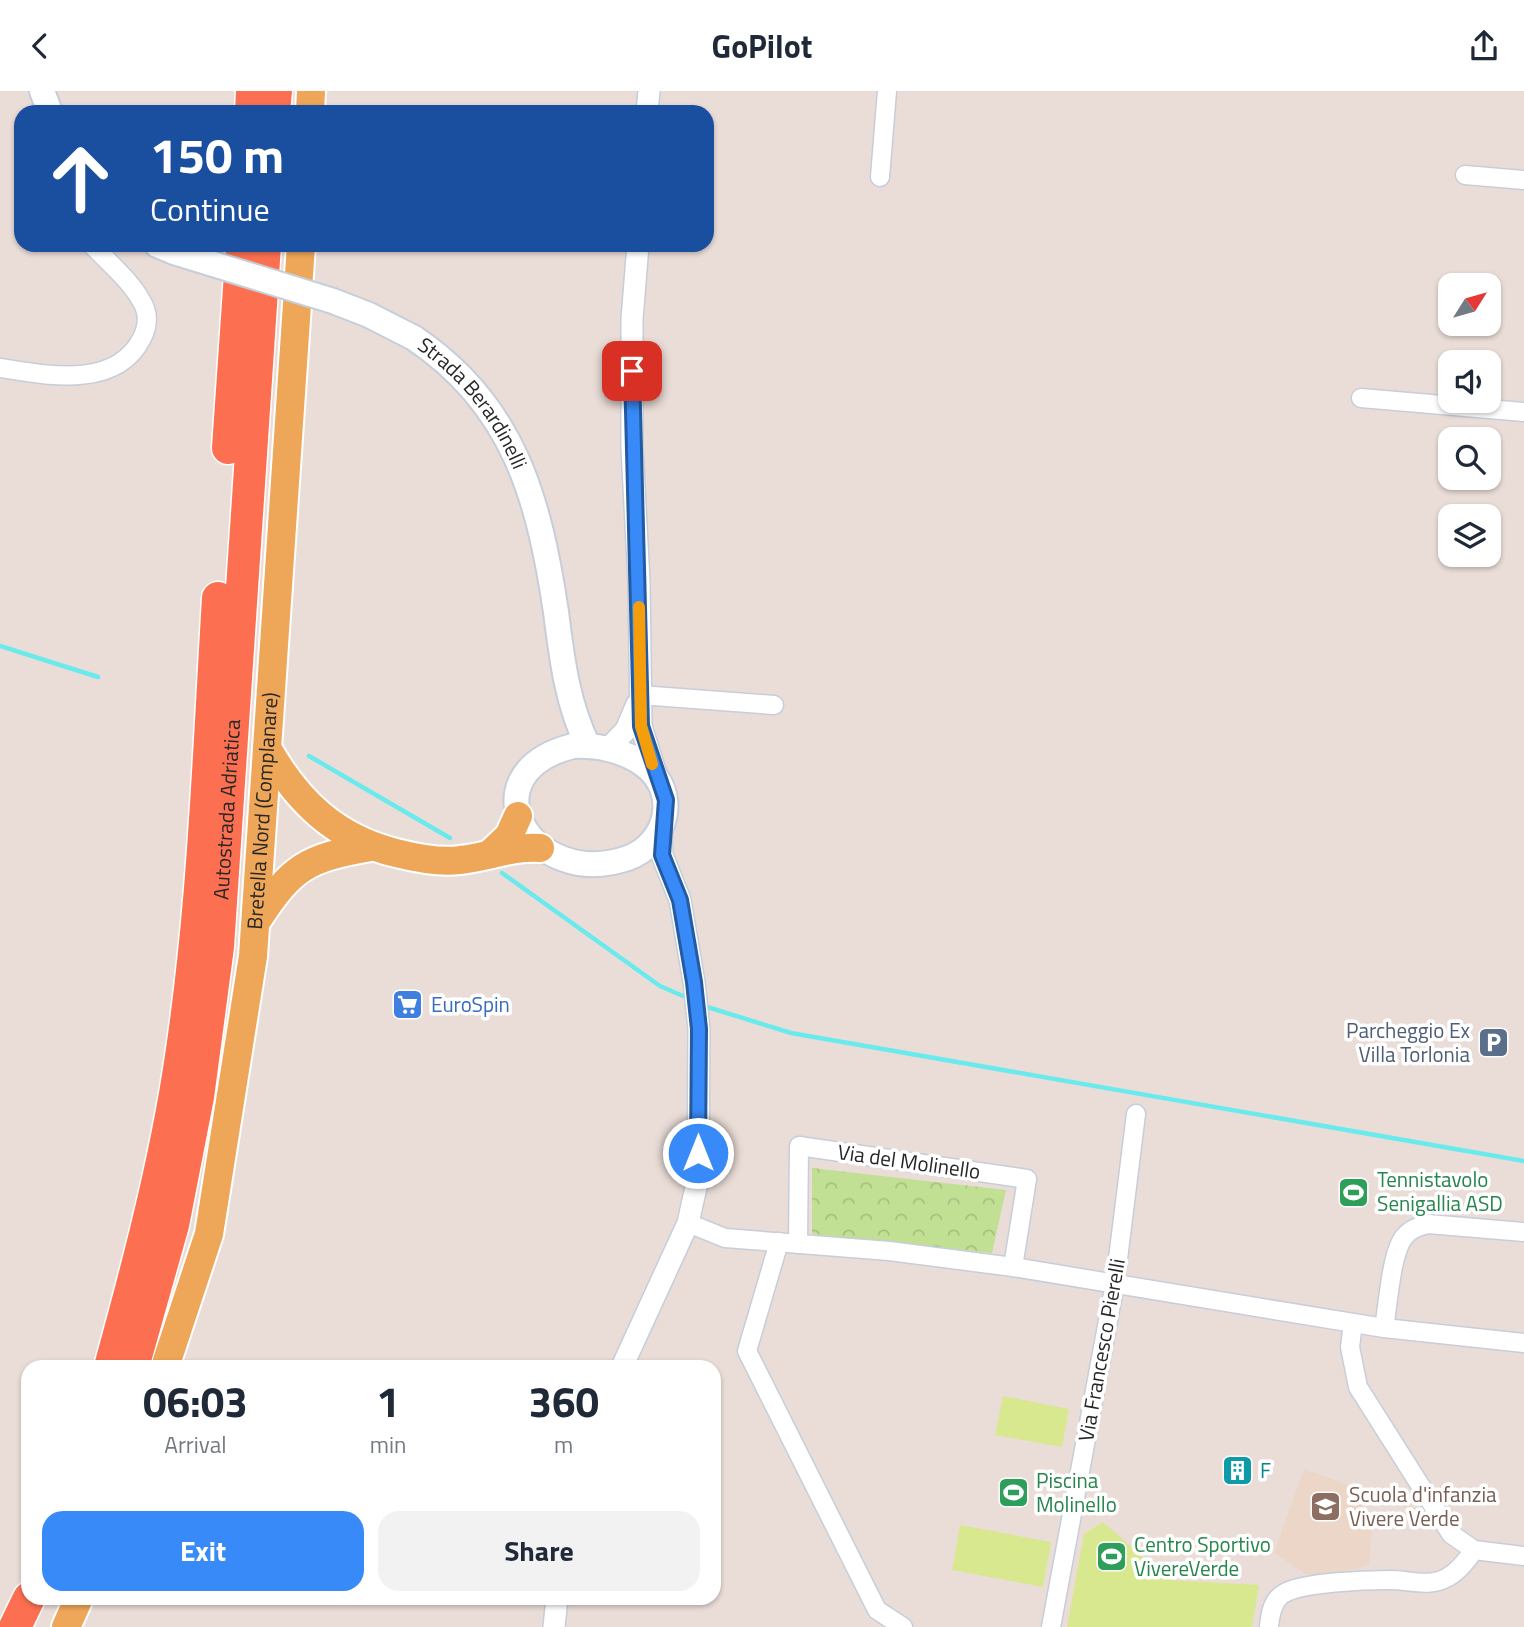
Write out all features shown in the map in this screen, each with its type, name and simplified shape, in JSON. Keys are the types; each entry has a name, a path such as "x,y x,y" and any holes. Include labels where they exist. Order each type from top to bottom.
{"highway":[{"name":"Autostrada Adriatica","path":"135,1360 173,1226 198,1097 218,947 221,756 242,252"},
{"name":"Autostrada Adriatica","path":"223,714 239,595 264,252"},
{"name":"Autostrada Adriatica","path":"112,1360 151,1217 175,1092 221,756"},
{"path":"15,1627 26,1605"},
{"path":"37,1627 47,1605"}],"main road":[{"name":"Strada Berardinelli","path":"175,252 333,301 369,315 414,338 476,389 508,435 531,492 545,550 569,701 598,747"},
{"name":"Bretella Nord (Complanare)","path":"167,1360 209,1234 253,956 301,252"},
{"name":"Strada Berardinelli","path":"545,755 557,737 569,701"},
{"path":"489,854 509,836 518,816 519,788 524,776 545,755 573,747 598,747 628,755 657,777 666,800 661,830 644,849 613,863 592,864 564,858 540,848 530,839 518,816"},
{"path":"267,748 284,779 309,808 331,826 371,847 415,858 459,861 516,848 540,848"},
{"path":"302,866 284,859 263,836 284,814 309,808"},
{"path":"255,924 277,889 302,866 330,854 371,847"},
{"path":"66,1627 76,1605"}],"street":[{"path":"880,177 887,91"},
{"path":"1465,175 1524,180"},
{"path":"0,368 51,376 84,375 117,364 141,341 147,328 147,313 142,300 98,252"},
{"path":"637,252 632,319 632,448 639,582 641,726 657,777"},
{"path":"1361,398 1524,412"},
{"path":"640,695 774,705"},
{"path":"598,747 626,730 640,695"},
{"path":"625,1360 688,1223 698,1178 699,1029 684,919 674,883 662,855 661,830"},
{"path":"632,856 655,866 674,883"},
{"name":"Via Francesco Pierelli","path":"1051,1627 1115,1283 1136,1114"},
{"name":"Via del Molinello","path":"798,1244 799,1146 1027,1179 1013,1267"},
{"path":"688,1223 726,1238 1013,1267 1384,1328 1524,1343"},
{"path":"1384,1328 1397,1251 1403,1237 1415,1228 1427,1224 1524,1232"},
{"path":"779,1242 747,1351 877,1610 903,1627"},
{"path":"1353,1323 1353,1370 1366,1403 1451,1534 1474,1550 1524,1556"},
{"path":"1269,1627 1271,1611 1284,1593 1299,1588 1390,1580 1428,1584 1447,1578 1464,1565 1474,1550"},
{"path":"554,1627 556,1605"}],"shaded area":[{"name":"Scuola d'infanzia Vivere Verde","path":"1304,1469 1351,1486 1372,1528 1369,1565 1315,1580 1274,1553"}],"green space":[{"path":"812,1168 1006,1190 992,1253 812,1234"},
{"path":"1003,1396 1069,1409 1062,1447 995,1435"},
{"name":"Centro Sportivo VivereVerde","path":"1103,1522 1169,1580 1259,1585 1252,1627 1067,1627 1084,1534"},
{"path":"960,1525 1051,1542 1043,1587 952,1570"}],"waterway":[{"path":"0,646 98,677"},
{"path":"309,756 450,838"},
{"path":"502,873 660,986 690,999"},
{"path":"704,1006 791,1033 1524,1161"}],"slow traffic":[{"path":"639,607 641,726 652,764"}],"place":[{"name":"EuroSpin","path":"408,1005"},
{"name":"Parcheggio Ex Villa Torlonia","path":"1493,1043"},
{"name":"Tennistavolo Senigallia ASD","path":"1354,1192"},
{"name":"F","path":"1237,1471"},
{"name":"Piscina Molinello","path":"1013,1493"},
{"name":"Scuola d'infanzia Vivere Verde","path":"1326,1507"},
{"name":"Centro Sportivo VivereVerde","path":"1111,1557"}],"route":[{"path":"632,371 641,726 647,751 666,800 660,843 666,868 680,900 694,982 699,1029 698,1153"}]}
